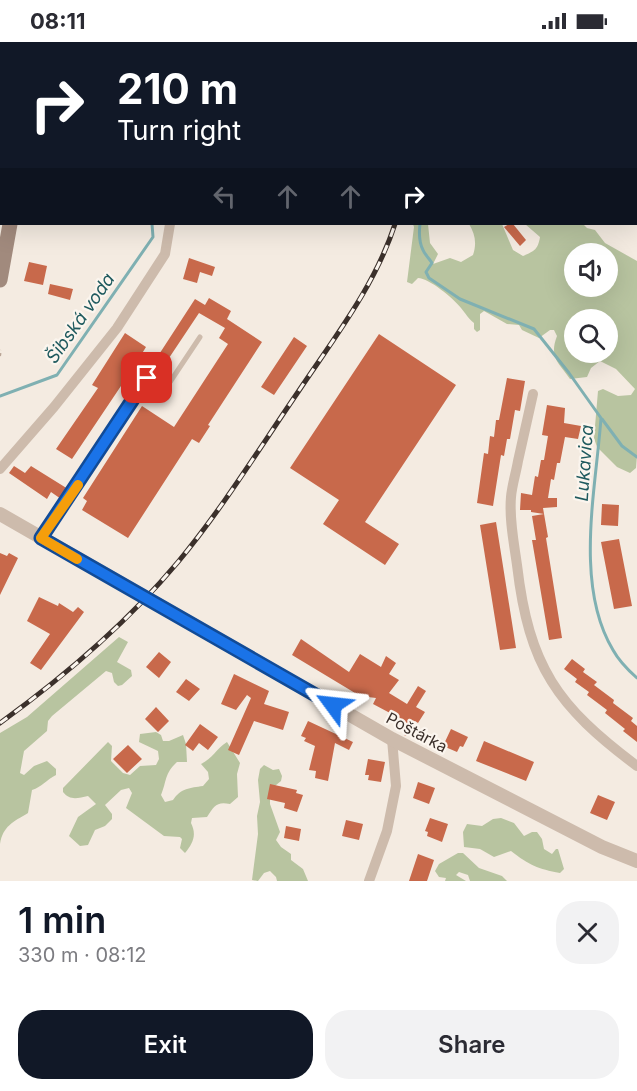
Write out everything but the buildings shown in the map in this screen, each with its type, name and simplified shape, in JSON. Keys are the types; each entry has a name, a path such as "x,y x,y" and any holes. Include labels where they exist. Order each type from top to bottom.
{"main road":[{"path":"0,280 10,225"}],"street":[{"path":"0,469 54,407 117,328 165,254 170,225"},
{"path":"533,394 511,496 511,506 520,588 534,647 544,670 567,704 613,748 637,766"},
{"name":"Poštárka","path":"0,514 392,739 602,847 637,861"},
{"path":"369,881 387,831 396,786 392,739"}],"lane":[{"path":"41,538 147,378 166,388 200,337"}],"path":[{"path":"0,356 1,350"}],"green space":[{"path":"413,225 428,225 430,243 438,254 433,264 450,258 461,262 473,255 475,239 470,225 502,225 513,250 523,256 535,249 540,237 526,225 584,225 595,230 605,243 564,243 564,297 618,297 618,250 637,261 636,468 630,473 617,467 597,447 594,438 598,391 603,389 618,396 631,395 635,389 616,369 604,363 618,363 618,309 564,309 564,363 597,363 591,368 587,377 570,379 554,354 557,336 554,330 550,330 539,338 522,330 519,325 507,324 484,311 480,314 480,330 477,332 474,329 474,323 458,304 441,290 423,279 418,278 412,284 407,282"},
{"path":"119,637 128,642 117,662 131,670 132,676 118,686 114,682 112,673 106,671 52,716 48,721 47,731 24,751 20,773 24,775 34,766 47,761 56,769 56,775 32,790 28,813 6,829 0,844 0,733 27,717"},
{"path":"156,732 161,735 163,741 183,735 186,744 187,762 177,762 166,778 161,795 165,802 173,800 186,789 203,786 209,779 208,772 201,764 227,742 240,763 237,774 238,797 230,804 216,805 207,817 192,818 193,839 185,853 180,848 182,839 180,837 164,836 126,808 132,793 129,788 121,790 105,805 112,814 112,819 105,826 95,830 88,845 80,846 69,836 78,817 96,804 88,796 68,797 63,792 63,788 108,742 112,746 111,761 123,773 130,775 140,766 156,765 159,759 158,751 139,742 140,734"},
{"path":"264,765 273,770 279,769 282,776 281,781 270,790 270,804 280,832 276,840 291,854 291,860 303,869 308,881 277,881 270,871 264,873 258,881 252,880 260,802 258,780 260,769"},
{"path":"501,818 514,823 524,836 537,832 542,839 544,849 552,854 558,849 564,869 560,873 540,868 511,851 494,857 480,849 464,847 463,832 467,824 482,826 493,819"},
{"path":"458,853 463,853 479,868 502,876 507,881 470,881 468,875 459,872 456,875 466,881 445,881 446,878 439,877 435,871 439,864"}],"waterway":[{"name":"Šibská voda","path":"0,396 57,375 153,237 152,225"},
{"name":"Lukavica","path":"420,225 422,247 432,263 426,272 429,278 460,299 534,329 601,418 590,536 594,596 601,624 613,650 637,678"},
{"path":"602,419 622,446 637,457"}],"railway":[{"path":"0,723 48,687 116,628 158,585 194,542 240,479 352,311 387,247 395,225"}],"slow traffic":[{"path":"77,559 41,538 78,485"}],"route":[{"path":"147,378 41,538 333,705"}]}
